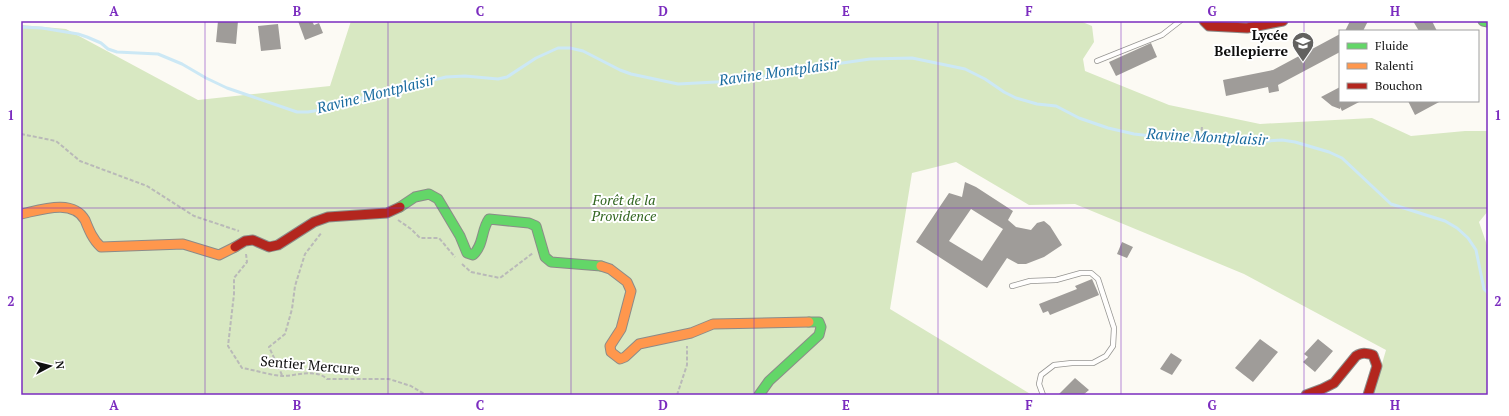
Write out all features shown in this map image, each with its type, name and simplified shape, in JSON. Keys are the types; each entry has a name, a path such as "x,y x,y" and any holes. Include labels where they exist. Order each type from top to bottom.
{"street":[{"path":"1204,21 1209,26 1247,28 1283,21"},
{"path":"1483,21 1488,22"},
{"path":"21,214 56,207 70,208 82,215 96,243 101,247 183,244 219,255 245,240 253,240 268,247 278,245 314,222 328,217 386,213 404,205 415,196 429,194 438,199 460,236 467,253 473,255 477,252 482,241 483,226 489,220 529,222 536,226 545,257 551,262 597,265 610,269 627,282 631,291 620,329 610,346 611,352 620,358 625,357 639,344 691,333 713,324 819,322 821,327 819,335 769,381 759,395"},
{"path":"1306,395 1330,388 1338,380 1356,355 1368,352 1373,355 1377,366 1368,395"}],"lane":[{"path":"1097,61 1162,35 1180,21"},
{"path":"1012,286 1030,281 1056,280 1081,273 1091,273 1098,279 1114,328 1113,346 1106,356 1093,363 1054,365 1041,375 1039,384 1043,395"}],"path":[{"path":"1201,143 1202,125"},
{"path":"21,134 56,141 80,161 147,186 194,216 239,231 245,240"},
{"path":"282,376 269,347 285,334 292,308 295,286 304,254 322,232"},
{"name":"Sentier Mercure","path":"245,240 246,262 234,278 234,294 228,346 242,368 282,376 305,373 323,375 327,379 389,379 411,386 426,395"},
{"path":"677,395 687,365 686,347 691,333"}],"green space":[{"name":"Forêt de la Providence","path":"351,21 1080,21 1092,26 1094,42 1083,59 1085,71 1169,105 1260,124 1372,118 1411,136 1465,131 1488,131 1488,211 1479,222 1488,248 1488,395 1373,395 1386,350 1244,274 1075,204 1029,205 956,162 912,173 890,309 1032,395 21,395 21,25 66,29 198,100 330,86"}],"building":[{"path":"218,21 238,21 236,44 216,42"},
{"path":"298,21 312,21 314,25 319,23 323,33 305,40"},
{"path":"1350,21 1368,21 1364,30 1346,30"},
{"path":"1413,21 1432,21 1436,30 1418,30"},
{"path":"278,24 281,49 261,51 258,26"},
{"name":"Lycée Bellepierre","path":"1339,35 1339,53 1278,85 1279,91 1269,93 1268,87 1226,96 1223,80 1273,70"},
{"path":"1151,43 1157,57 1116,76 1109,62"},
{"path":"1339,88 1339,102 1359,102 1342,111 1340,107 1340,109 1332,106 1321,97"},
{"path":"1408,102 1439,102 1415,115"},
{"path":"965,182 976,187 1013,211 1008,220 1016,227 1031,230 1037,223 1044,221 1050,226 1062,245 1044,257 1026,264 1018,264 1007,258 987,288 916,242 949,193 962,197","holes":["971,209 1003,229 982,261 949,241"]},
{"path":"1122,242 1133,247 1127,258 1117,254"},
{"path":"1092,279 1099,295 1050,315 1048,311 1043,313 1039,304 1077,289 1075,286"},
{"path":"1260,339 1278,352 1253,382 1235,368"},
{"path":"1318,339 1333,351 1315,372 1303,362 1308,357 1304,354"},
{"path":"1171,353 1182,360 1172,375 1160,369"},
{"path":"1075,378 1089,390 1083,395 1058,395"}],"waterway":[{"name":"Ravine Montplaisir","path":"21,27 42,28 78,34 101,43 108,49 117,52 158,54 182,64 227,88 297,112 308,112 338,107 389,88 418,84 446,77 465,76 498,79 507,77 536,58 558,48 570,48 583,51 631,74 678,84 735,81 794,70 870,59 912,58 965,69 1016,98 1037,104 1056,106 1079,118 1108,128 1134,134 1169,138 1254,142 1282,140 1295,142 1329,152 1342,158 1391,204 1445,221 1457,228 1468,238 1476,250 1484,289 1488,293"}],"traffic: fast":[{"path":"1483,21 1488,22"},
{"path":"400,207 415,197 429,194 438,199 460,236 467,253 473,255 479,247 486,223 489,219 529,223 536,226 545,257 551,262 601,266"},
{"path":"759,395 769,381 819,335 821,327 819,322 809,322"}],"traffic: slow":[{"path":"21,214 56,207 73,209 80,213 85,220 93,238 101,247 183,244 219,255 235,247"},
{"path":"601,266 610,269 627,282 631,291 621,329 610,346 611,352 620,359 625,357 639,344 691,333 713,324 809,322"}],"traffic: jam":[{"path":"1204,21 1209,26 1247,28 1283,21"},
{"path":"235,247 245,241 253,240 269,247 278,245 314,222 328,217 387,213 400,207"},
{"path":"1306,395 1334,383 1356,356 1364,353 1373,355 1377,366 1368,395"}],"place":[{"name":"Lycée Bellepierre","path":"1303,62"}]}
